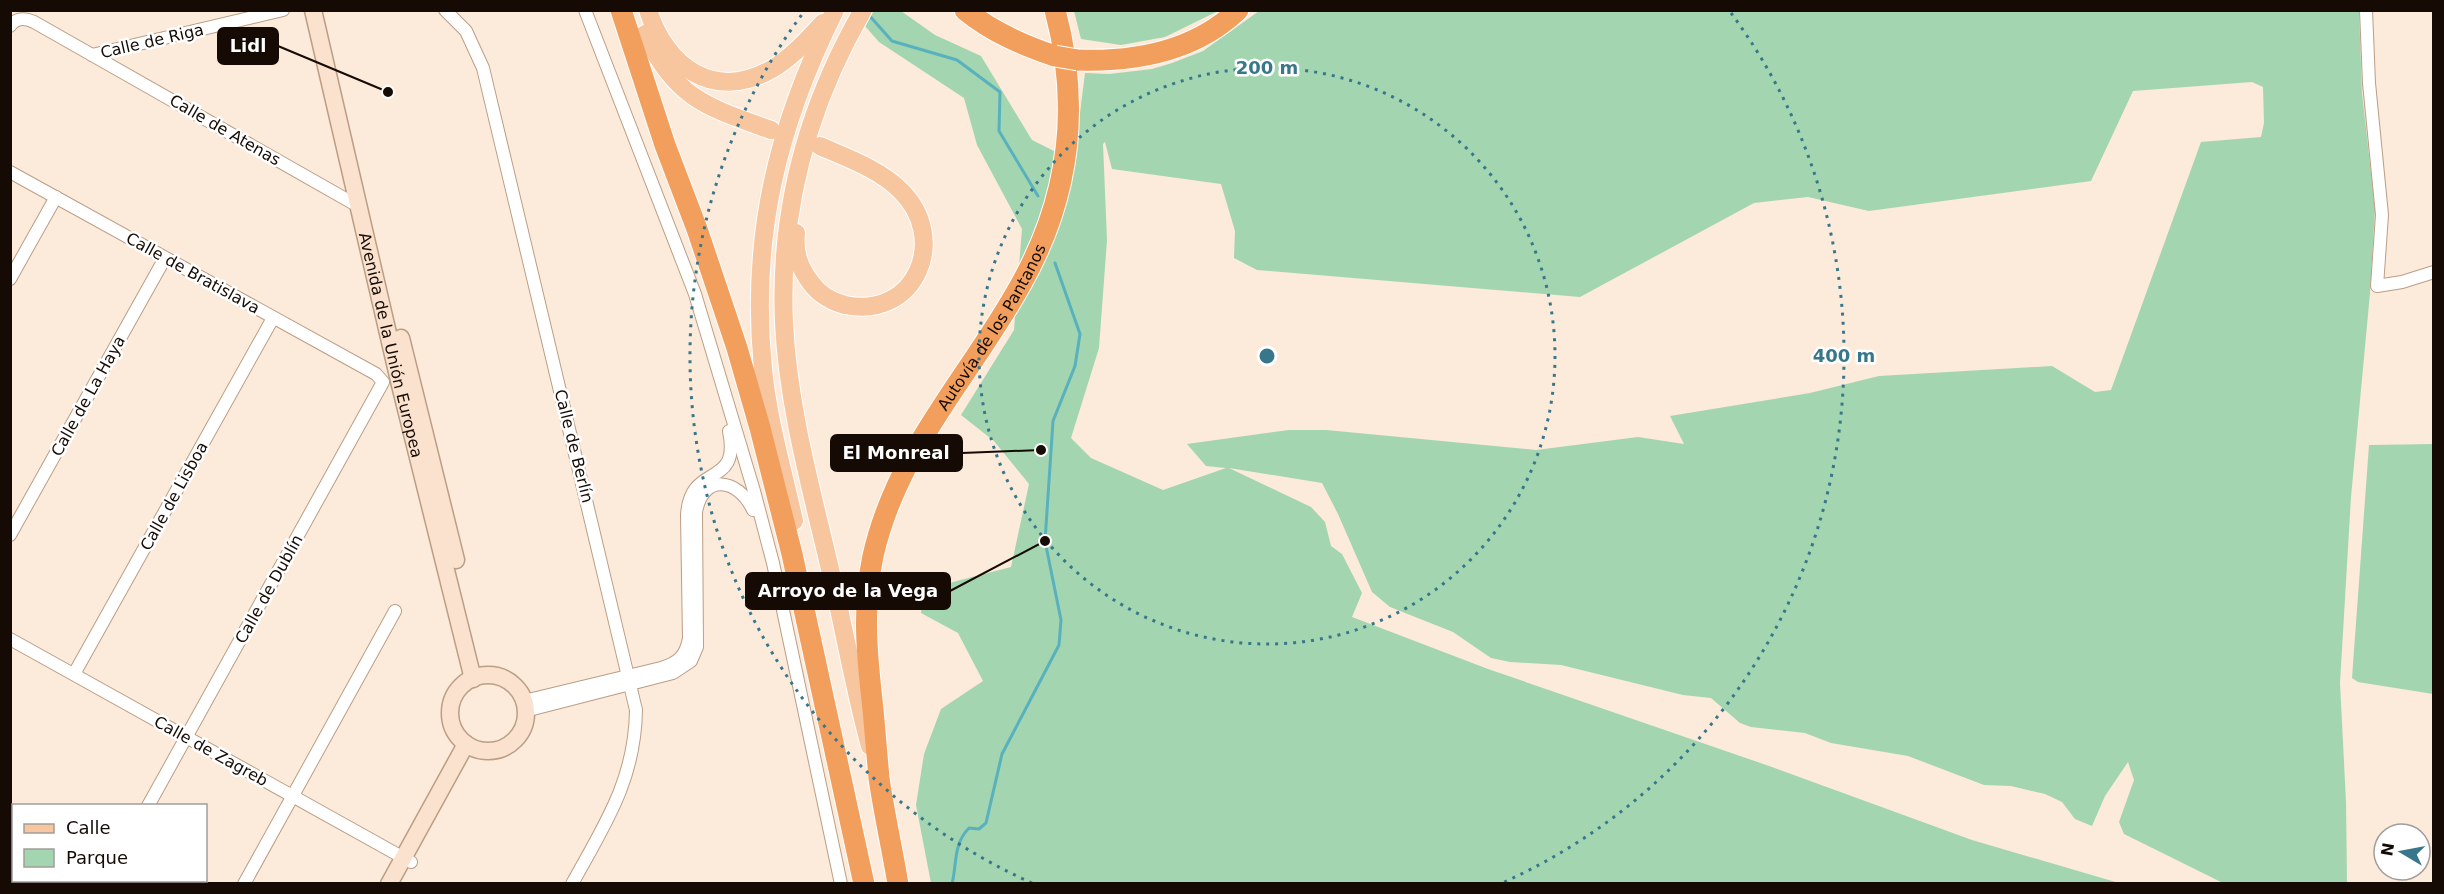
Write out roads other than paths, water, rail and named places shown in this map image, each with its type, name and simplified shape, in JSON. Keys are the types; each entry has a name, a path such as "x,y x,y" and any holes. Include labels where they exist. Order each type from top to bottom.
{"highway":[{"path":"621,10 665,145 697,229 737,348 792,554 864,884"},
{"path":"965,10 979,22 1006,37 1055,56 1078,60 1122,60 1168,50 1208,32 1238,10"},
{"name":"Autovía de los Pantanos","path":"898,884 880,779 865,639 866,606 873,557 887,509 908,462 928,425 1022,284 1056,203 1065,170 1070,114 1069,84 1063,42 1055,10"}],"main road":[{"path":"635,10 656,57 674,81 686,92 709,106 771,130"},
{"path":"648,10 662,44 679,64 696,76 712,81 730,81 748,79 771,70 793,53 834,10"},
{"path":"834,10 804,74 780,144 766,214 761,261 761,311 763,369 769,404 839,734 850,815"},
{"path":"863,10 818,100 796,174 784,259 784,323 792,399 862,718 880,779"},
{"path":"796,174 800,200 795,248 802,270 816,290 836,303 860,308 879,306 899,296 915,279 923,256 925,230 915,208 900,190 872,170 820,146"}],"street":[{"name":"Calle de Riga","path":"92,55 283,10"},
{"name":"Avenida de la Unión Europea","path":"313,10 400,385 478,677"},
{"name":"Avenida de la Unión Europea","path":"322,10 478,677"},
{"name":"Calle de Berlín","path":"445,10 466,31 483,68 636,710 636,726 628,774 616,802 572,884"},
{"path":"585,10 695,294 754,491 772,563 841,884"},
{"path":"2366,10 2369,82 2382,215 2377,286 2402,282 2433,272"},
{"name":"Calle de Atenas","path":"10,26 19,19 26,19 358,206"},
{"name":"Calle de Bratislava","path":"10,172 380,378 400,385"},
{"path":"10,279 56,197"},
{"name":"Calle de La Haya","path":"10,535 165,258"},
{"name":"Calle de Lisboa","path":"74,674 273,318"},
{"path":"630,680 676,663 685,653 688,645 687,515 689,499 696,486 728,464 731,454 730,439 712,354"},
{"name":"Calle de Dublín","path":"149,804 380,378 395,363"},
{"path":"524,706 685,667 695,655 697,637 696,512 702,493 708,488 724,485 741,491 747,497 772,563"},
{"path":"244,884 395,611"},
{"name":"Calle de Zagreb","path":"10,639 407,860"},
{"path":"478,677 502,677 513,684 524,706 522,730 515,740 492,751 471,746 458,737 452,726 450,713 452,701 458,690 478,677"},
{"path":"389,884 407,860 471,746"},
{"path":"400,884 407,860"}],"waterway":[{"path":"868,14 892,41 957,60 1000,92 999,131 1038,196"},
{"path":"952,884 960,841 969,828 979,829 986,823 1002,754 1059,645 1061,620 1045,541 1053,421 1075,366 1080,334 1055,263"}],"place":[{"name":"Lidl","path":"388,92"},
{"name":"El Monreal","path":"1041,450"},
{"name":"Arroyo de la Vega","path":"1045,541"}]}
